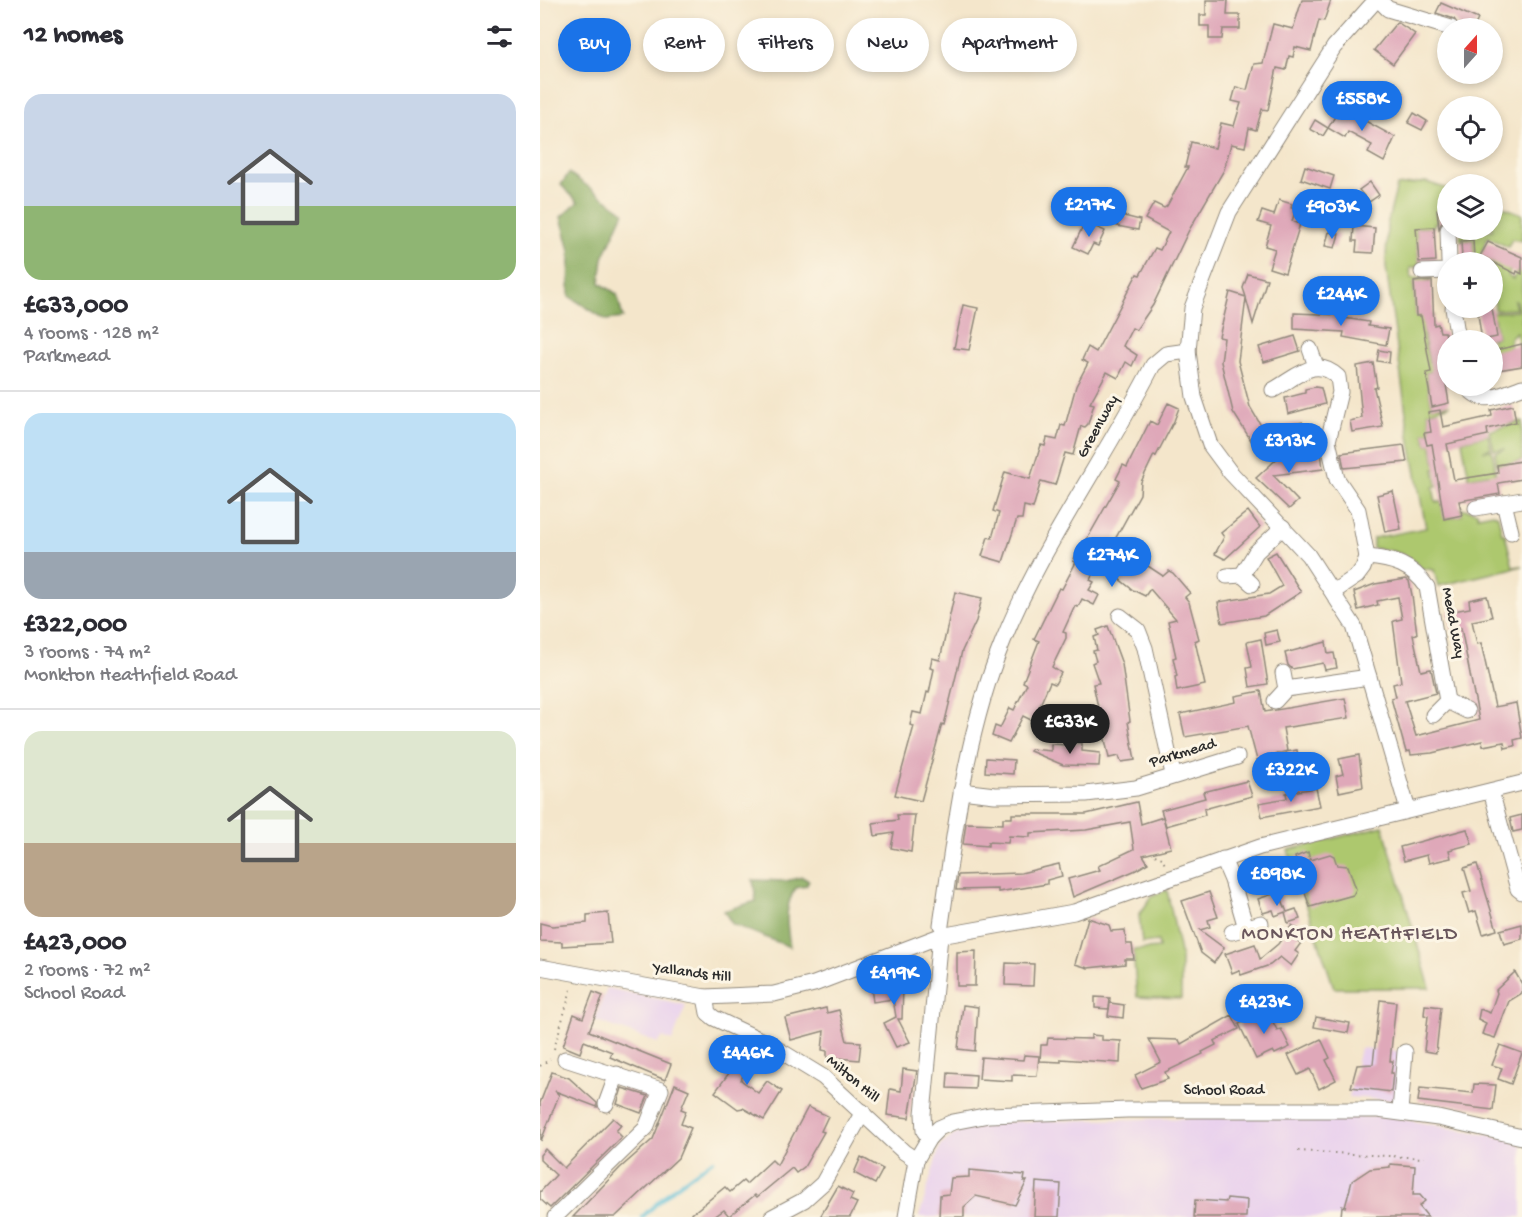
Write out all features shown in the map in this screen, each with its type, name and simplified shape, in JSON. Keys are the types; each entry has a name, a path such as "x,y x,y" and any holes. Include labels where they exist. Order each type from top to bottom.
{"street":[{"path":"1408,810 1354,626 1308,555 1230,472 1210,445 1194,397 1188,351 1192,308 1229,212 1334,47 1378,0 1388,9 1437,24"},
{"path":"1422,272 1437,271"},
{"path":"1310,349 1316,366"},
{"name":"Greenway","path":"940,937 961,791 972,735 1002,642 1047,549 1096,469 1153,365 1166,354 1188,351"},
{"path":"1273,390 1316,366 1328,368 1338,377 1340,392 1328,441 1336,479 1358,510 1367,557 1364,568 1357,576 1333,592"},
{"path":"1503,394 1522,387"},
{"path":"1478,396 1487,399 1496,396"},
{"path":"1476,508 1522,500"},
{"path":"1504,503 1511,532"},
{"path":"1240,578 1256,552 1283,526"},
{"name":"Mead Way","path":"1367,557 1402,564 1417,572 1427,587 1447,700"},
{"path":"1120,616 1141,627 1173,774"},
{"path":"1283,673 1280,695 1369,677"},
{"path":"1433,715 1447,700 1467,711"},
{"name":"Parkmead","path":"961,791 995,795 1086,794 1136,788 1173,774 1236,757"},
{"name":"Yallands Hill","path":"540,967 705,997 774,994 814,984 940,937 1074,912 1116,899 1223,859 1331,827 1522,783"},
{"path":"1491,791 1514,878 1522,892"},
{"path":"1223,859 1232,880 1246,928"},
{"path":"906,1217 916,1160 928,1137 924,1131 923,1114 940,937"},
{"name":"Milton Hill","path":"705,997 708,1013 714,1018 769,1044 823,1077 904,1152 916,1160"},
{"path":"1400,1111 1405,1052"},
{"path":"555,1217 646,1128 661,1090 565,1059"},
{"path":"606,1104 617,1074"},
{"name":"School Road","path":"928,1137 939,1128 952,1122 1015,1114 1185,1109 1400,1111 1522,1137"},
{"path":"772,1217 804,1200 823,1183 863,1112"}],"path":[{"path":"540,1066 553,1056 557,1033 573,980 566,979 567,971"},
{"path":"1298,1152 1424,1158"}],"shaded area":[{"path":"607,988 686,1005 672,1041 663,1037 658,1043 595,1020"},
{"path":"1360,1048 1402,1052 1399,1101 1349,1097"},
{"path":"1308,1116 1391,1117 1509,1139 1522,1146 1522,1217 919,1217 940,1146 962,1129 990,1122"}],"green space":[{"path":"569,173 624,212 603,258 600,283 617,294 623,318 606,320 569,296 570,250 561,217 578,202 561,185"},
{"path":"1426,182 1437,186 1437,223 1434,223 1434,227 1416,228 1419,262 1431,261 1431,265 1410,268 1411,278 1431,279 1431,281 1414,283 1416,316 1434,316 1425,326 1424,331 1429,362 1437,366 1437,371 1426,373 1432,406 1450,405 1428,412 1431,429 1437,431 1424,433 1427,445 1439,443 1432,447 1435,463 1450,460 1451,465 1434,469 1437,486 1433,487 1436,502 1441,502 1445,519 1462,515 1460,508 1477,512 1478,516 1493,513 1498,516 1513,567 1522,566 1438,586 1434,570 1420,568 1412,559 1400,553 1373,548 1373,538 1426,528 1410,442 1386,267 1387,225 1397,186"},
{"path":"1503,207 1522,214 1522,241 1512,239 1508,247 1493,240 1503,240"},
{"path":"1473,240 1486,240 1482,252 1474,252"},
{"path":"1503,262 1513,265 1508,276 1513,279 1519,268 1522,274 1522,344 1519,344 1516,332 1510,338 1510,351 1503,353 1503,330 1496,330 1494,318 1503,318 1503,312 1518,311 1516,301 1514,301 1516,309 1503,310"},
{"path":"1522,421 1522,461 1497,465 1495,453 1505,449 1494,450 1489,431"},
{"path":"1488,435 1491,448 1483,451 1492,450 1497,481 1488,474 1472,477 1475,499 1473,499 1462,441"},
{"path":"1383,826 1430,988 1334,988 1288,850"},
{"path":"802,877 809,881 806,886 796,888 789,902 787,924 790,947 732,924 724,911 756,901 753,880 786,881"},
{"path":"1167,890 1181,957 1181,999 1137,997 1133,950 1159,948 1158,941 1142,943 1139,915 1153,895"}],"building":[{"path":"1206,0 1228,0 1227,15 1240,15 1240,29 1223,29 1222,39 1209,39 1209,26 1200,26 1200,15 1206,15"},
{"path":"1302,0 1331,0 1324,21 1319,20 1311,51 1295,47 1293,57 1289,56 1286,70 1277,68 1268,110 1262,109 1256,130 1249,128 1245,147 1231,144 1224,170 1189,230 1153,305 1136,330 1132,328 1123,346 1137,355 1132,366 1126,362 1118,378 1107,372 1090,403 1094,404 1088,424 1085,427 1081,426 1073,455 1065,453 1055,485 1041,481 1033,508 1024,506 1022,519 1017,519 1003,562 982,556 988,537 992,538 999,513 993,511 1005,472 1030,479 1041,445 1045,446 1047,438 1057,440 1061,425 1065,426 1076,386 1088,363 1082,360 1088,347 1096,352 1137,274 1140,275 1155,248 1160,250 1169,232 1145,219 1154,203 1164,208 1167,206 1188,167 1185,167 1191,142 1215,148 1221,123 1234,126 1241,103 1232,101 1236,87 1247,90 1254,64 1263,63 1273,24 1293,29"},
{"path":"1441,3 1476,18 1451,18 1436,13"},
{"path":"1397,22 1415,34 1393,64 1374,50"},
{"path":"1380,79 1403,93 1395,107 1384,100 1386,96 1374,88"},
{"path":"1343,103 1358,112 1356,116 1395,137 1384,162 1368,153 1372,145 1348,132 1345,138 1328,128"},
{"path":"1414,113 1427,121 1422,130 1408,123"},
{"path":"1315,120 1328,128 1323,136 1310,129"},
{"path":"1305,166 1334,176 1330,189 1301,179"},
{"path":"1370,182 1379,195 1369,202 1359,190"},
{"path":"1279,200 1292,204 1291,208 1296,209 1292,221 1300,224 1285,273 1269,268 1275,249 1265,246 1271,226 1258,222 1262,211 1274,215"},
{"path":"1120,215 1140,220 1138,230 1117,226"},
{"path":"1085,222 1105,231 1098,246 1093,244 1088,254 1073,247"},
{"path":"1354,226 1375,228 1373,253 1356,252 1357,241 1353,241"},
{"path":"1434,227 1436,261 1419,262 1416,228"},
{"path":"1329,232 1339,234 1335,248 1325,246"},
{"path":"1473,240 1474,252 1462,252 1461,241"},
{"path":"1488,242 1522,257 1522,274 1517,271 1516,274 1503,268 1503,252 1482,252"},
{"path":"1248,274 1267,279 1253,324 1246,298 1238,361 1250,407 1263,429 1303,422 1280,436 1252,442 1233,412 1221,362 1224,338 1219,337 1230,292 1246,297 1243,288"},
{"path":"1432,281 1434,325 1438,324 1440,330 1437,330 1437,396 1448,396 1449,403 1432,407 1426,373 1431,372 1421,316 1416,316 1414,282"},
{"path":"963,305 978,308 969,350 954,348"},
{"path":"1294,313 1344,315 1344,318 1369,322 1368,326 1389,329 1386,345 1343,337 1344,332 1294,329"},
{"path":"1479,318 1494,318 1496,330 1480,330"},
{"path":"1295,336 1300,351 1264,362 1259,347"},
{"path":"1522,344 1522,366 1503,369 1503,348"},
{"path":"1379,350 1390,352 1389,363 1377,361"},
{"path":"1373,363 1377,387 1374,388 1383,427 1352,432 1350,421 1362,418 1357,366"},
{"path":"1321,388 1325,404 1288,414 1285,398 1305,393 1305,389"},
{"path":"1168,403 1179,408 1174,421 1156,456 1154,455 1141,482 1140,494 1113,543 1163,576 1169,571 1173,573 1190,593 1185,597 1189,602 1199,639 1195,641 1205,685 1177,691 1175,677 1177,676 1173,658 1176,657 1168,621 1176,619 1150,589 1145,596 1133,590 1118,578 1123,569 1101,558 1090,580 1094,582 1089,590 1099,595 1094,605 1082,599 1078,607 1075,606 1063,632 1066,633 1066,638 1052,667 1061,673 1055,684 1050,682 1033,721 1023,716 1009,743 992,736 995,726 1000,728 1010,708 1014,710 1027,684 1023,682 1039,641 1034,639 1059,588 1062,589 1076,562 1073,561 1080,547 1082,548 1120,481 1116,479 1123,465 1127,467 1150,421 1157,425"},
{"path":"1513,405 1516,422 1487,429 1488,435 1447,444 1454,480 1498,473 1497,465 1522,461 1522,479 1498,483 1500,494 1459,501 1462,515 1444,519 1432,444 1427,445 1424,433 1431,432 1428,412 1440,410 1443,427 1492,416 1491,410"},
{"path":"1404,445 1407,462 1344,468 1341,453"},
{"path":"1321,452 1323,469 1273,475 1298,501 1289,509 1256,478 1280,456"},
{"path":"1393,491 1401,529 1385,532 1377,495"},
{"path":"1248,511 1260,527 1225,559 1215,554 1224,537 1221,533"},
{"path":"1276,552 1301,592 1264,616 1222,623 1218,602 1269,594 1282,586 1266,557"},
{"path":"1406,579 1409,581 1412,595 1417,634 1413,635 1421,671 1431,669 1436,693 1405,701 1416,736 1479,720 1461,628 1452,630 1448,612 1470,608 1469,600 1487,596 1492,617 1472,621 1477,644 1481,643 1495,707 1516,703 1522,738 1514,740 1515,746 1505,748 1504,742 1483,746 1482,741 1432,753 1411,755 1410,751 1406,752 1391,698 1396,697 1393,684 1401,682 1393,621 1402,619 1398,597 1377,601 1378,605 1358,610 1354,592 1375,584"},
{"path":"955,592 982,598 976,621 962,651 944,725 942,724 921,801 895,795 914,726 910,725 913,712 922,714 934,669 930,668 932,658 940,660"},
{"path":"1108,626 1122,664 1130,721 1128,722 1135,760 1121,762 1119,756 1109,758 1093,684 1099,683 1092,663 1096,661 1093,651 1097,650 1094,637 1099,635 1097,630"},
{"path":"1277,630 1280,642 1266,645 1264,633"},
{"path":"1261,639 1268,684 1250,687 1247,668 1252,667 1247,642"},
{"path":"1326,642 1328,654 1334,653 1337,668 1325,670 1323,663 1292,669 1288,665 1285,653"},
{"path":"1261,691 1265,712 1345,698 1349,718 1283,728 1287,751 1257,760 1248,726 1185,737 1180,714 1236,702 1235,696"},
{"path":"1067,742 1082,743 1082,751 1100,753 1099,766 1063,765 1030,751 1031,749 1051,751 1051,744 1067,745"},
{"path":"1297,750 1299,764 1288,766 1286,752"},
{"path":"1359,755 1363,787 1339,792 1336,776 1343,774 1339,759"},
{"path":"986,758 1014,760 1013,774 985,772"},
{"path":"1247,781 1252,796 1204,809 1205,815 1166,826 1161,810 1205,798 1203,792"},
{"path":"1316,788 1320,806 1262,817 1259,803 1287,798 1286,793"},
{"path":"1137,802 1141,824 1163,817 1171,848 1143,855 1148,863 1073,897 1068,879 1100,870 1098,866 1134,849 1130,822 1086,830 1030,833 1030,837 1009,836 1008,843 988,842 988,846 963,844 966,823 1003,824 1003,818 1012,818 1012,814 1086,814"},
{"path":"897,815 915,815 911,852 891,848 894,833 875,836 873,823 898,820"},
{"path":"1522,815 1522,830 1513,832 1510,818"},
{"path":"1467,829 1472,844 1449,850 1451,858 1429,863 1427,855 1404,861 1400,847"},
{"path":"1308,852 1310,860 1330,854 1334,856 1337,865 1348,866 1356,889 1353,895 1310,907 1300,879 1269,888 1264,872 1296,861 1295,857"},
{"path":"1059,864 1062,876 1047,880 1047,884 998,892 998,889 956,890 958,875 1021,873"},
{"path":"1477,864 1497,930 1483,934 1476,911 1469,913 1463,893 1471,891 1464,868"},
{"path":"1209,892 1218,917 1208,920 1210,927 1200,930 1224,948 1214,963 1201,953 1182,901"},
{"path":"1279,892 1287,912 1296,909 1300,919 1288,923 1285,912 1275,916 1273,910 1263,913 1258,899"},
{"path":"608,913 611,943 562,946 562,942 540,941 540,923 552,926 587,923 587,915"},
{"path":"1088,918 1109,925 1111,931 1125,930 1126,944 1132,944 1134,959 1125,959 1125,964 1088,968 1075,964"},
{"path":"1522,924 1522,939 1504,944 1500,930"},
{"path":"1292,925 1302,932 1296,940 1301,943 1295,951 1299,954 1291,966 1280,957 1270,965 1241,975 1239,970 1232,973 1225,954 1255,944 1260,959 1278,944"},
{"path":"976,951 975,986 957,986 957,952"},
{"path":"1006,963 1034,964 1033,986 1005,985"},
{"path":"1515,972 1522,984 1522,993 1509,1001 1495,1038 1482,1034 1486,1023 1478,1019 1480,1009 1490,1013 1496,990"},
{"path":"909,973 911,986 903,986 902,1019 898,1019 910,1042 896,1047 884,1023 896,1017 893,999 873,1002 871,987 895,983 894,975"},
{"path":"593,992 603,996 589,1031 671,1064 665,1080 610,1057 612,1052 584,1041 580,1053 563,1046 574,1014 583,1018"},
{"path":"1095,997 1110,998 1109,1009 1095,1008"},
{"path":"1380,1000 1396,1002 1390,1061 1393,1061 1391,1092 1351,1087 1357,1065 1373,1064"},
{"path":"1110,1003 1124,1005 1123,1018 1108,1016"},
{"path":"963,1005 978,1007 975,1051 958,1049"},
{"path":"1425,1005 1441,1007 1436,1053 1424,1051 1428,1016 1424,1015"},
{"path":"826,1008 827,1013 839,1010 847,1041 861,1042 859,1060 827,1057 827,1051 822,1050 824,1031 791,1040 785,1018"},
{"path":"1267,1010 1277,1030 1281,1029 1290,1047 1275,1054 1273,1051 1256,1059 1239,1024"},
{"path":"1232,1015 1239,1029 1214,1041 1216,1045 1202,1052 1203,1054 1165,1072 1168,1079 1141,1088 1135,1075 1161,1062 1149,1039 1179,1040 1181,1044"},
{"path":"1316,1017 1350,1023 1348,1033 1314,1027"},
{"path":"1091,1035 1102,1036 1102,1040 1121,1041 1120,1063 1061,1059 1061,1062 1040,1061 1041,1045 1047,1045 1048,1038 1091,1039"},
{"path":"1321,1039 1330,1058 1326,1060 1336,1080 1319,1089 1310,1069 1298,1075 1288,1055"},
{"path":"739,1040 755,1048 741,1080 758,1093 767,1081 782,1091 764,1120 743,1108 738,1109 715,1092 735,1065 732,1064 735,1059 731,1057"},
{"path":"1500,1045 1522,1053 1511,1084 1498,1079 1502,1068 1492,1065"},
{"path":"1024,1055 1039,1056 1037,1076 1012,1075 1012,1081 979,1079 981,1057 1023,1060"},
{"path":"903,1069 917,1071 909,1118 887,1115 890,1089 901,1091"},
{"path":"552,1072 569,1078 597,1103 597,1107 555,1091 559,1095 541,1141 540,1103"},
{"path":"948,1073 976,1075 975,1089 947,1088"},
{"path":"675,1084 689,1090 681,1109 686,1111 681,1124 691,1128 678,1158 615,1217 573,1217 620,1168 653,1139"},
{"path":"1474,1084 1496,1085 1493,1110 1418,1101 1420,1088 1473,1093"},
{"path":"622,1088 648,1096 641,1113 617,1104"},
{"path":"808,1107 828,1116 821,1131 824,1132 804,1167 796,1173 792,1168 757,1197 755,1195 729,1216 724,1210 714,1217 688,1217 725,1187 730,1192 743,1181 746,1184 772,1160 777,1165"},
{"path":"613,1118 621,1125 616,1131 622,1137 550,1208 540,1199 540,1192 556,1175 540,1160 540,1155 545,1149 564,1168"},
{"path":"861,1157 883,1169 875,1184 854,1173"},
{"path":"1390,1164 1415,1166 1413,1195 1420,1195 1425,1201 1419,1206 1428,1217 1341,1217 1342,1206 1345,1207 1352,1181 1370,1169 1390,1167"},
{"path":"969,1170 1025,1175 1024,1181 1027,1181 1015,1205 976,1196 964,1207 964,1217 939,1217 940,1195 949,1194 951,1178 969,1177"},
{"path":"1036,1182 1061,1184 1059,1217 1034,1217"},
{"path":"838,1186 853,1194 850,1200 857,1203 850,1217 820,1217"},
{"path":"1227,1198 1247,1200 1246,1217 1194,1217 1195,1200 1226,1202"}],"waterway":[{"path":"642,1217 674,1188 713,1160"}],"district":[{"name":"MONKTON HEATHFIELD","path":"1350,935"}]}
